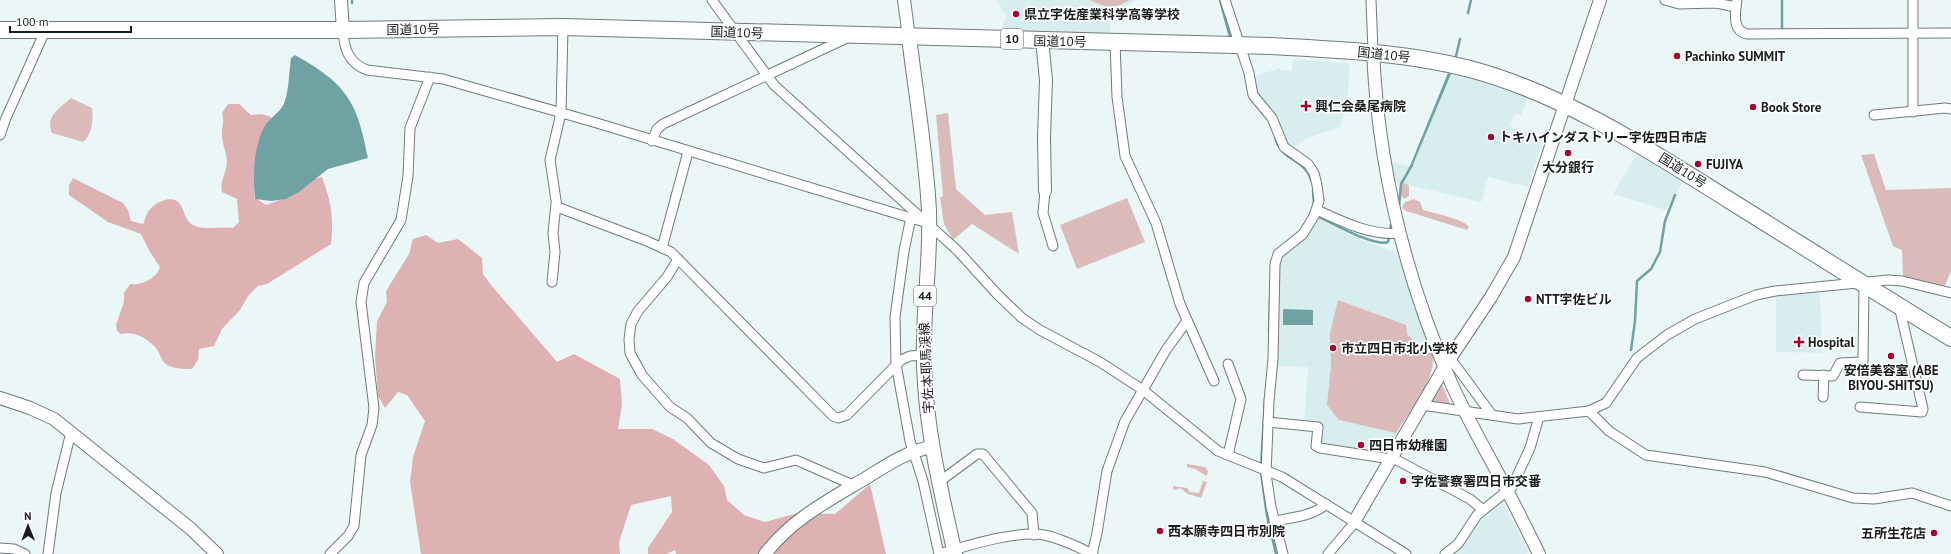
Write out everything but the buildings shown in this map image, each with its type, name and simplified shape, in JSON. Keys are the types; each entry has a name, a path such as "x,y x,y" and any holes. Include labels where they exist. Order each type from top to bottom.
{"highway":[{"name":"国道10号","path":"0,30 342,30 563,27 1240,46 1373,52 1404,55 1470,70 1508,81 1565,104 1629,137 1951,338"}],"main road":[{"name":"宇佐本耶馬渓線","path":"909,37 924,165 929,225 924,355 932,447 954,552"}],"street":[{"path":"341,0 344,45 347,54 353,62 361,68 430,77 561,113 688,152 911,217 929,225"},
{"path":"712,0 734,32 778,89 958,251 997,294 1022,318 1040,330 1100,362 1142,390 1208,444 1228,455 1263,468 1326,504 1406,554"},
{"path":"904,0 909,37"},
{"path":"1225,0 1240,46 1253,94 1257,101 1272,118 1284,148 1308,164 1314,173 1319,197 1317,210 1303,234 1280,252 1275,260 1273,359 1263,468 1274,521 1283,554"},
{"path":"1371,0 1373,52 1387,175 1400,233 1424,313 1448,362 1464,411 1540,554"},
{"path":"1328,554 1355,522 1422,405 1448,362 1491,297 1514,257 1600,0"},
{"path":"1665,0 1679,4 1736,4 1737,28 1740,32 1748,34 1951,33"},
{"path":"1913,0 1913,112"},
{"path":"552,282 555,252 553,231 556,204 550,157 561,113 563,27"},
{"path":"0,135 6,118 45,31"},
{"path":"652,141 657,129 663,124 768,77 854,35"},
{"path":"1042,40 1046,80 1044,138 1045,191 1043,213 1053,246"},
{"path":"1115,42 1116,97 1124,156 1156,223 1180,304 1214,381"},
{"path":"330,554 348,536 354,526 361,455 372,425 374,408 361,302 362,292 364,283 401,220 408,176 408,146 410,128 430,77"},
{"path":"1874,115 1946,108 1951,109"},
{"path":"662,248 688,152"},
{"path":"556,204 560,209 662,248 678,259 833,416 842,418 847,415 896,364 910,356 924,355"},
{"path":"1317,210 1346,223 1378,233 1400,233"},
{"name":"44","path":"911,217 904,251 896,317 896,364 906,423 923,481 939,554"},
{"path":"678,259 668,277 636,314 631,324 628,339 630,353 642,376 670,407 687,418 711,443 738,459 764,468 796,460 853,485"},
{"path":"1422,405 1518,419 1589,411 1606,403 1637,358 1667,335 1695,319 1764,293 1896,280 1951,293"},
{"path":"1803,375 1834,375 1842,362 1863,362 1863,283"},
{"path":"1860,407 1922,412 1923,409 1899,306"},
{"path":"939,554 954,552 1006,538 1034,535 1054,538 1092,554 1110,461 1126,422 1142,390 1173,340 1187,321"},
{"path":"1448,362 1492,415"},
{"path":"1228,364 1241,399 1228,455"},
{"path":"1822,397 1824,375"},
{"path":"0,398 47,415 71,432 191,529 217,554"},
{"path":"1589,411 1609,431 1646,455 1765,472 1860,499 1874,499 1912,493 1951,506"},
{"path":"1445,554 1458,544 1474,518 1508,492 1519,474 1530,448 1539,417"},
{"path":"1268,422 1318,427 1316,446 1320,448 1391,458 1470,500 1483,510"},
{"path":"48,554 56,493 71,432"},
{"path":"764,554 784,533 810,511 913,450 932,447"},
{"path":"939,482 981,453 1032,512 1034,535"},
{"path":"1274,521 1308,513 1326,504"},
{"path":"0,548 14,549 25,554"}],"shaded area":[{"path":"997,0 1136,0 1109,18 1111,34 1000,31 1007,16 1002,11"},
{"path":"1089,0 1130,0 1119,5 1105,6"},
{"name":"興仁会桑尾病院","path":"1293,59 1350,63 1348,92 1341,127 1307,138 1292,149 1284,143 1256,92 1252,77 1280,68 1280,70 1292,71"},
{"path":"1451,74 1491,84 1528,97 1521,115 1515,113 1510,126 1543,139 1528,187 1488,177 1481,202 1391,181 1389,161 1412,167"},
{"path":"71,98 92,108 91,131 83,142 52,133 50,127 50,122 54,113"},
{"path":"228,104 239,104 251,115 262,114 271,117 260,157 254,197 266,205 283,199 310,180 322,177 328,194 331,210 331,244 267,284 258,286 248,296 240,310 222,329 214,346 199,349 198,360 192,369 176,368 165,363 158,351 148,340 135,334 121,334 117,331 116,325 124,302 124,293 130,284 139,284 152,278 156,275 160,267 141,234 108,222 69,195 69,185 73,178 123,203 128,210 131,221 143,224 148,212 154,205 163,200 172,199 180,204 186,218 190,223 197,227 233,228 239,222 237,199 222,192 222,182 227,160 222,137 222,113"},
{"path":"948,113 956,189 985,215 1012,212 1019,254 972,224 953,240 944,224 940,197 943,196 936,115"},
{"path":"1638,152 1684,180 1666,210 1613,194"},
{"path":"1874,154 1886,190 1951,188 1951,271 1944,288 1903,278 1902,250 1893,246 1861,155"},
{"path":"1405,183 1409,186 1409,196 1404,199 1399,192 1401,185"},
{"path":"1127,198 1145,242 1077,269 1060,225"},
{"path":"1414,199 1420,202 1423,210 1461,221 1469,227 1467,230 1406,211 1402,208 1405,202"},
{"path":"1317,218 1352,236 1394,252 1398,256 1434,357 1429,379 1384,454 1320,447 1321,424 1304,423 1308,367 1275,366 1278,262"},
{"path":"426,235 438,243 458,239 482,258 483,274 557,362 574,354 620,379 622,405 618,429 652,429 673,439 709,465 724,486 727,500 744,515 765,522 798,513 835,514 870,484 886,554 676,554 675,550 666,554 648,554 648,548 672,512 671,496 631,505 619,542 620,554 421,554 410,482 413,457 425,421 407,395 398,392 385,408 378,396 375,357 377,321 387,302 386,291 409,254 413,239"},
{"path":"1820,291 1822,353 1776,352 1776,295"},
{"path":"1338,300 1406,325 1407,334 1412,339 1411,349 1432,352 1433,362 1427,383 1422,394 1396,433 1339,420 1327,405 1331,366 1330,333"},
{"path":"1441,382 1452,408 1426,404"},
{"path":"1187,464 1205,467 1208,471 1207,476 1195,469 1187,467"},
{"path":"1203,481 1207,482 1201,498 1188,494 1180,488 1176,490 1173,489 1173,486 1187,488 1190,492 1199,493"},
{"path":"1502,501 1529,552 1525,554 1450,554 1479,518"}],"water":[{"path":"295,55 326,75 338,85 346,96 354,108 359,122 368,158 328,169 299,192 286,199 271,201 255,199 254,170 256,151 266,124 284,105 291,58"},
{"path":"1448,73 1451,74 1412,167 1410,166"},
{"path":"1283,309 1313,310 1313,325 1283,325"}],"waterway":[{"path":"1220,0 1230,37"},
{"path":"1468,13 1471,0"},
{"path":"1782,0 1782,31"},
{"path":"1456,56 1460,39"},
{"path":"1252,100 1264,115"},
{"path":"1275,137 1278,145 1283,151 1303,167 1311,180"},
{"path":"1399,207 1401,184 1412,165"},
{"path":"1313,191 1314,206"},
{"path":"1631,350 1635,321 1637,281 1651,269 1660,252 1665,221 1675,195"},
{"path":"1315,215 1363,238 1381,243 1388,242 1391,225"},
{"path":"1269,333 1270,298"},
{"path":"1261,467 1265,398"},
{"path":"1261,472 1267,516 1276,554"}],"place":[{"name":"県立宇佐産業科学高等学校","path":"1016,14"},
{"name":"Pachinko SUMMIT","path":"1677,56"},
{"name":"興仁会桑尾病院","path":"1306,106"},
{"name":"Book Store","path":"1753,107"},
{"name":"トキハインダストリー宇佐四日市店","path":"1491,137"},
{"name":"大分銀行","path":"1568,153"},
{"name":"FUJIYA","path":"1698,164"},
{"name":"NTT宇佐ビル","path":"1528,299"},
{"name":"Hospital","path":"1799,342"},
{"name":"市立四日市北小学校","path":"1333,348"},
{"name":"安倍美容室 (ABE BIYOU-SHITSU)","path":"1891,356"},
{"name":"四日市幼稚園","path":"1361,445"},
{"name":"宇佐警察署四日市交番","path":"1403,481"},
{"name":"西本願寺四日市別院","path":"1160,531"},
{"name":"五所生花店","path":"1934,533"}]}
